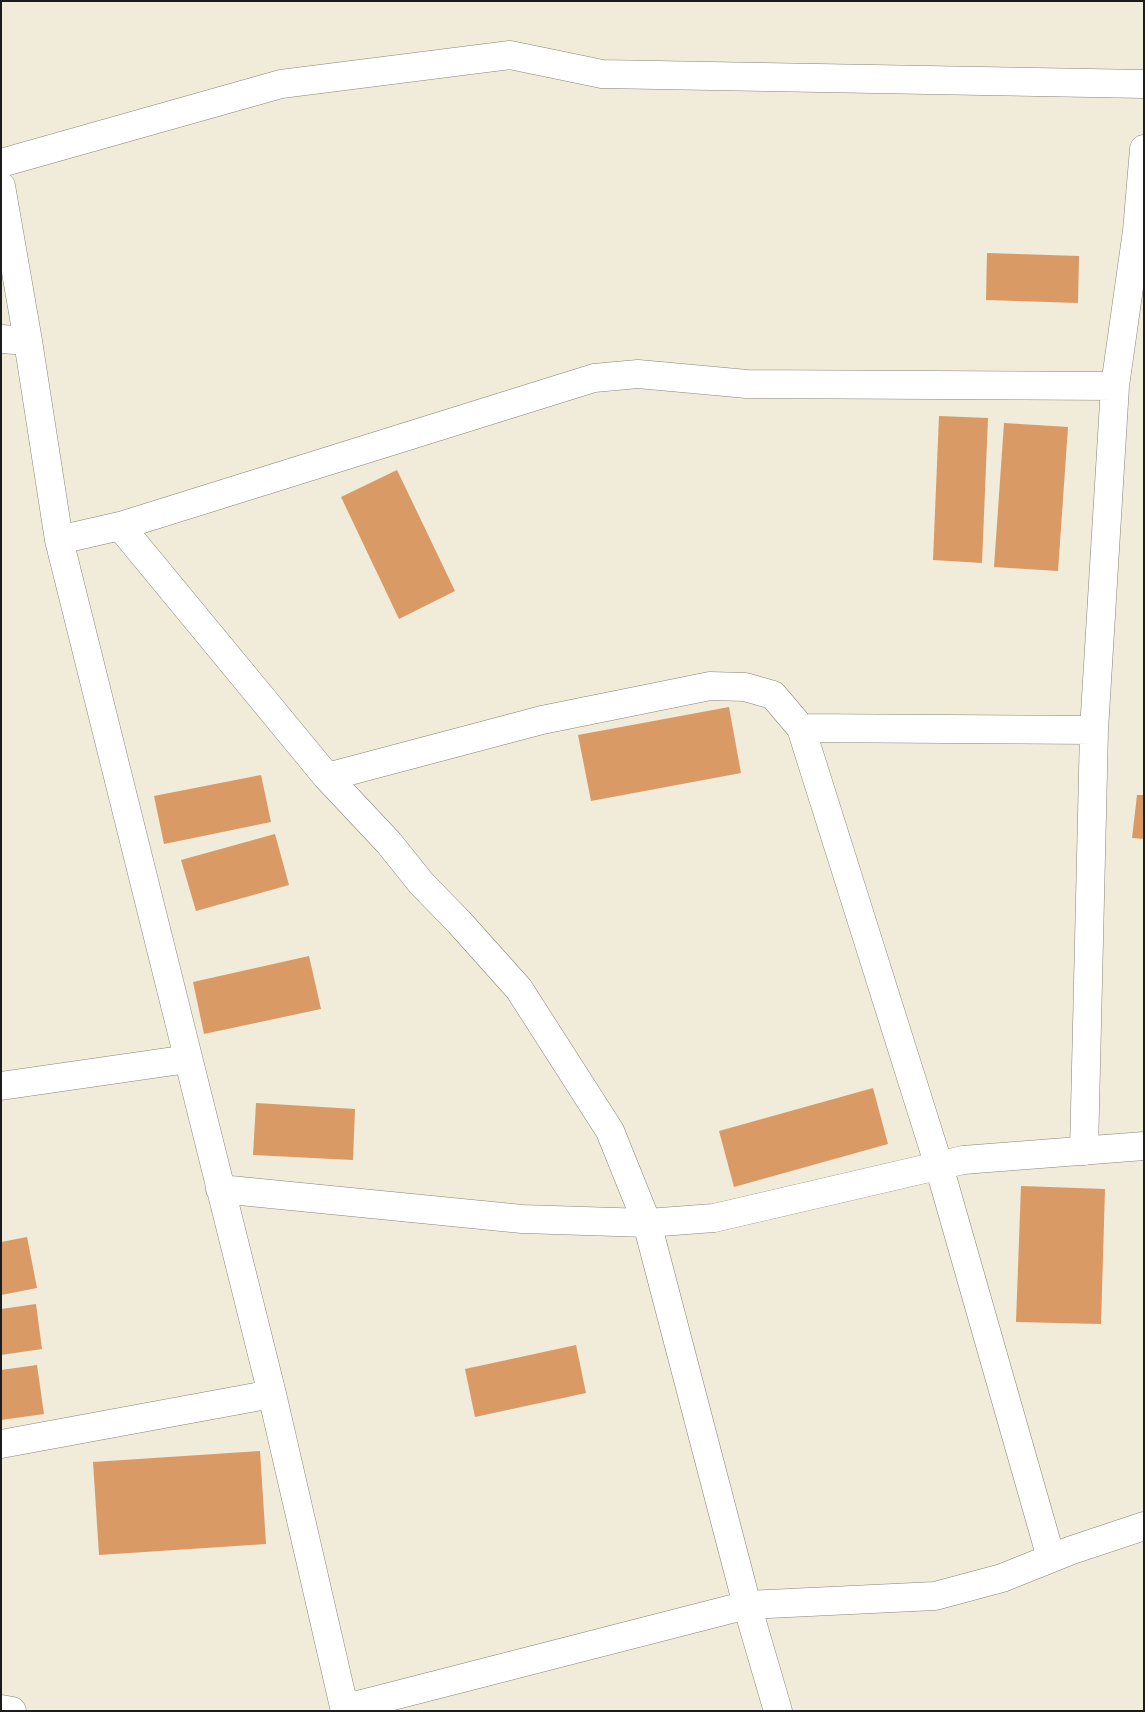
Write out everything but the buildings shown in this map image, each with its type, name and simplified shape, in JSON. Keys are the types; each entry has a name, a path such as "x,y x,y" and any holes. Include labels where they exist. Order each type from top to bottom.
{"street":[{"path":"1,162 281,84 510,55 602,74 1144,84"},
{"path":"1084,1151 1094,730 1114,386 1140,231 1144,149"},
{"path":"1,186 28,341 59,540 272,1394 346,1710 747,1605 935,1596 1002,1578 1051,1558 1144,1526"},
{"path":"1,339 28,341"},
{"path":"59,540 120,526 594,378 638,374 747,384 1114,386"},
{"path":"120,526 327,777 389,843 421,883 519,989 610,1131 647,1223 747,1605 778,1711"},
{"path":"327,777 542,720 710,686 745,687 773,695 800,728 939,1166 1051,1558"},
{"path":"800,728 1094,730"},
{"path":"1,1086 188,1059"},
{"path":"220,1189 522,1219 647,1223 714,1218 963,1160 1144,1146"},
{"path":"1,1444 272,1394"},
{"path":"1,1709 12,1711"}]}
